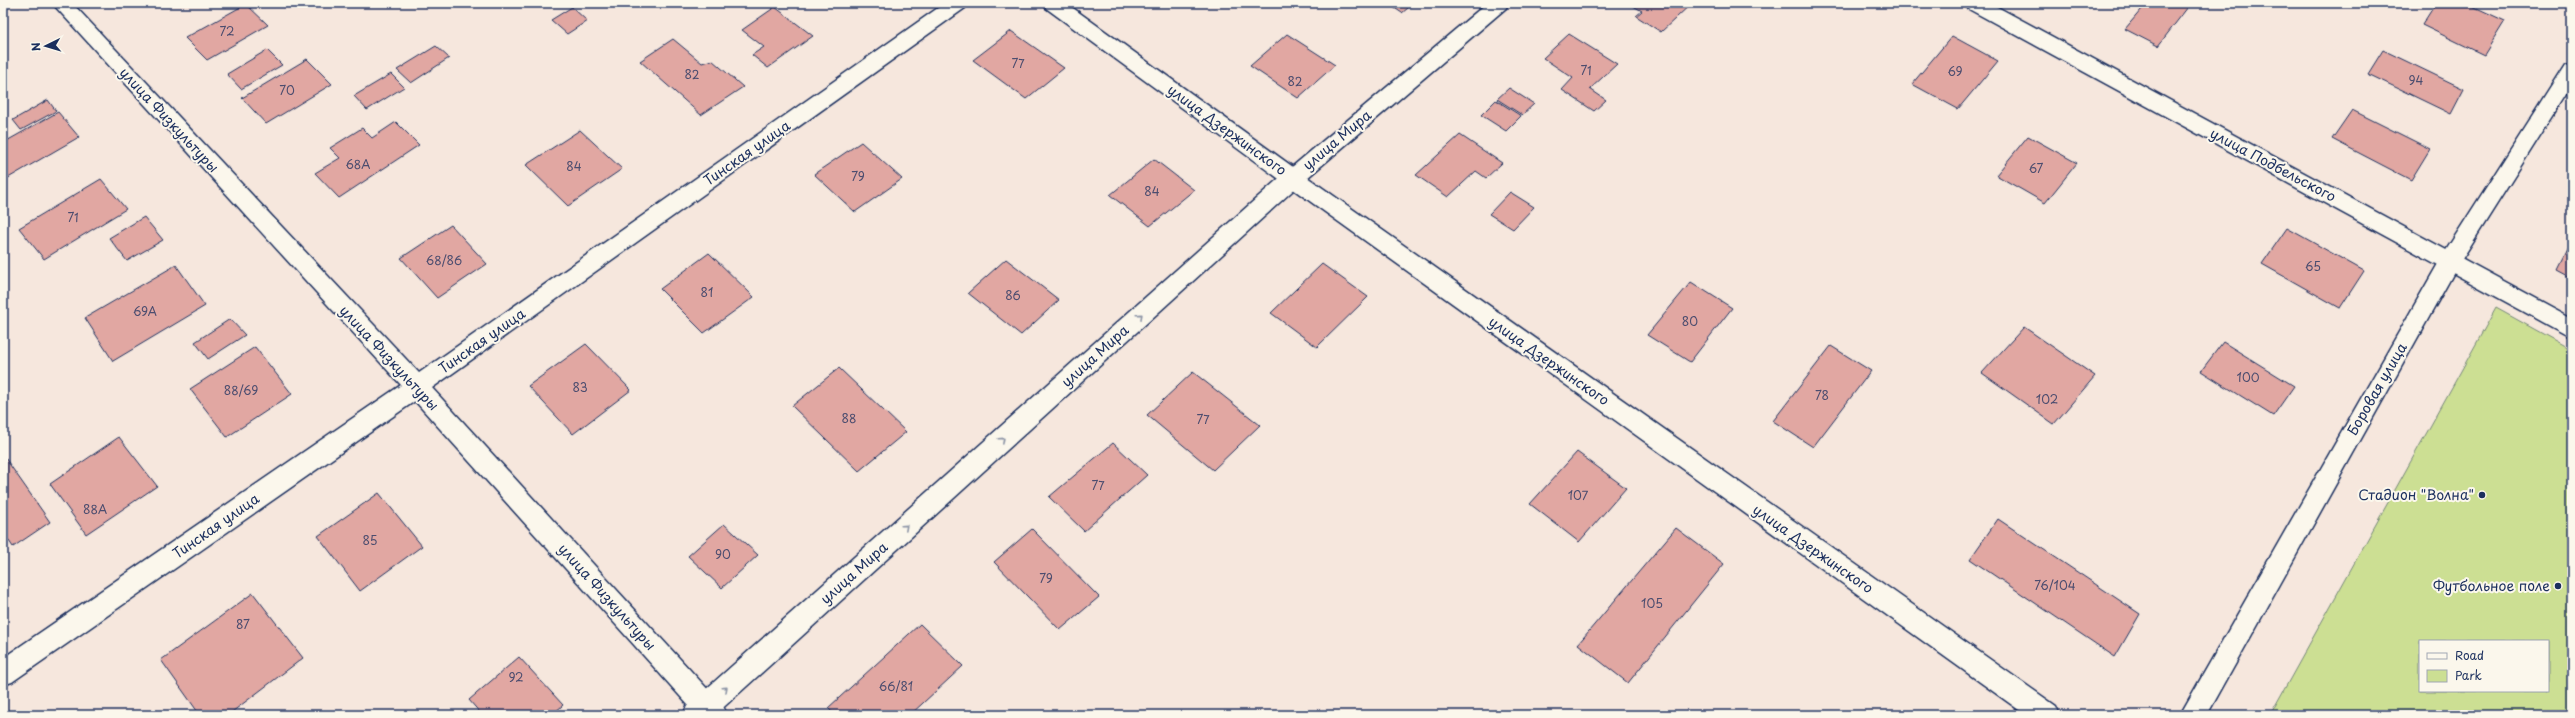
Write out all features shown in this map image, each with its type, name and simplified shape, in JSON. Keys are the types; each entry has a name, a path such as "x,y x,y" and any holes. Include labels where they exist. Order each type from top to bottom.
{"street":[{"name":"улица Физкультуры","path":"61,3 417,388 705,712"},
{"name":"Тинская улица","path":"3,673 417,388 958,3"},
{"name":"улица Дзержинского","path":"1053,3 1292,178 2046,715"},
{"name":"улица Мира","path":"705,712 1292,178 1499,3"},
{"name":"улица Подбельского","path":"1974,3 2450,261 2572,329"},
{"name":"Боровая улица","path":"2193,715 2450,261 2572,69"}],"green space":[{"name":"Стадион \"Волна\"","path":"2496,308 2572,350 2572,715 2270,715"}],"building":[{"path":"1387,3 1414,3 1402,13"},
{"path":"1628,3 1692,3 1661,32 1636,16 1642,11"},
{"path":"2147,3 2180,3 2188,7 2158,46 2125,29"},
{"path":"2436,3 2466,3 2505,21 2484,55 2422,25"},
{"path":"246,4 268,25 207,60 185,38"},
{"path":"572,7 587,21 567,34 551,20"},
{"path":"775,7 813,36 768,68 752,55 764,47 742,30"},
{"path":"1011,31 1064,68 1026,99 973,60"},
{"path":"1287,34 1335,65 1298,98 1250,66"},
{"path":"1569,34 1617,64 1590,89 1606,100 1594,111 1562,90 1573,78 1543,58"},
{"path":"1952,36 1998,61 1958,109 1912,84"},
{"path":"673,39 702,63 712,60 743,87 701,115 640,61"},
{"path":"436,46 449,58 411,83 397,70"},
{"path":"267,50 282,65 241,89 227,74"},
{"path":"2383,50 2464,89 2451,114 2368,74"},
{"path":"307,59 332,84 266,124 242,98"},
{"path":"391,74 404,87 367,110 354,96"},
{"path":"1509,88 1534,104 1522,115 1497,99"},
{"path":"48,100 56,111 21,130 13,120"},
{"path":"1496,100 1521,116 1506,131 1481,115"},
{"path":"2352,110 2430,149 2411,180 2332,139"},
{"path":"58,112 79,137 3,181 3,143"},
{"path":"396,122 419,145 339,198 315,173 340,158 330,148 362,128 372,138"},
{"path":"580,130 622,169 568,206 526,165"},
{"path":"1460,135 1502,163 1486,178 1476,171 1448,197 1416,175"},
{"path":"2028,136 2077,163 2045,203 1996,175"},
{"path":"861,142 902,179 855,212 814,174"},
{"path":"1154,159 1194,190 1150,226 1110,195"},
{"path":"101,179 126,209 44,259 19,228"},
{"path":"1510,192 1534,207 1513,229 1489,214"},
{"path":"144,217 163,240 127,261 109,238"},
{"path":"451,225 487,264 437,298 401,258"},
{"path":"2287,228 2364,271 2340,308 2262,264"},
{"path":"2572,240 2572,278 2557,270"},
{"path":"709,253 754,297 704,333 660,289"},
{"path":"1006,259 1059,300 1021,335 968,293"},
{"path":"1322,264 1368,297 1317,347 1271,313"},
{"path":"176,265 205,306 113,361 85,318"},
{"path":"1691,282 1732,308 1690,362 1647,335"},
{"path":"230,319 245,335 208,359 195,342"},
{"path":"2024,327 2095,376 2054,424 1982,373"},
{"path":"2223,342 2294,386 2273,416 2201,371"},
{"path":"586,344 631,390 573,434 528,386"},
{"path":"1831,346 1871,371 1813,447 1773,421"},
{"path":"255,347 292,394 227,437 190,389"},
{"path":"839,368 906,432 859,471 792,406"},
{"path":"1193,372 1260,425 1213,470 1147,415"},
{"path":"119,437 157,486 86,534 50,484"},
{"path":"1113,443 1147,475 1084,531 1049,497"},
{"path":"1577,452 1626,488 1579,542 1530,504"},
{"path":"3,455 50,522 13,547 3,532"},
{"path":"379,493 422,546 360,591 318,536"},
{"path":"1998,519 2140,614 2115,657 1970,559"},
{"path":"724,524 758,555 722,588 688,556"},
{"path":"1676,528 1724,564 1628,683 1578,644"},
{"path":"1032,529 1099,597 1060,630 994,562"},
{"path":"253,593 303,658 228,715 200,715 161,660"},
{"path":"920,624 963,666 910,715 835,715 828,708"},
{"path":"519,657 563,705 552,715 482,715 469,700"}],"place":[{"name":"Стадион \"Волна\"","path":"2482,495"},
{"name":"Футбольное поле","path":"2558,586"}]}
